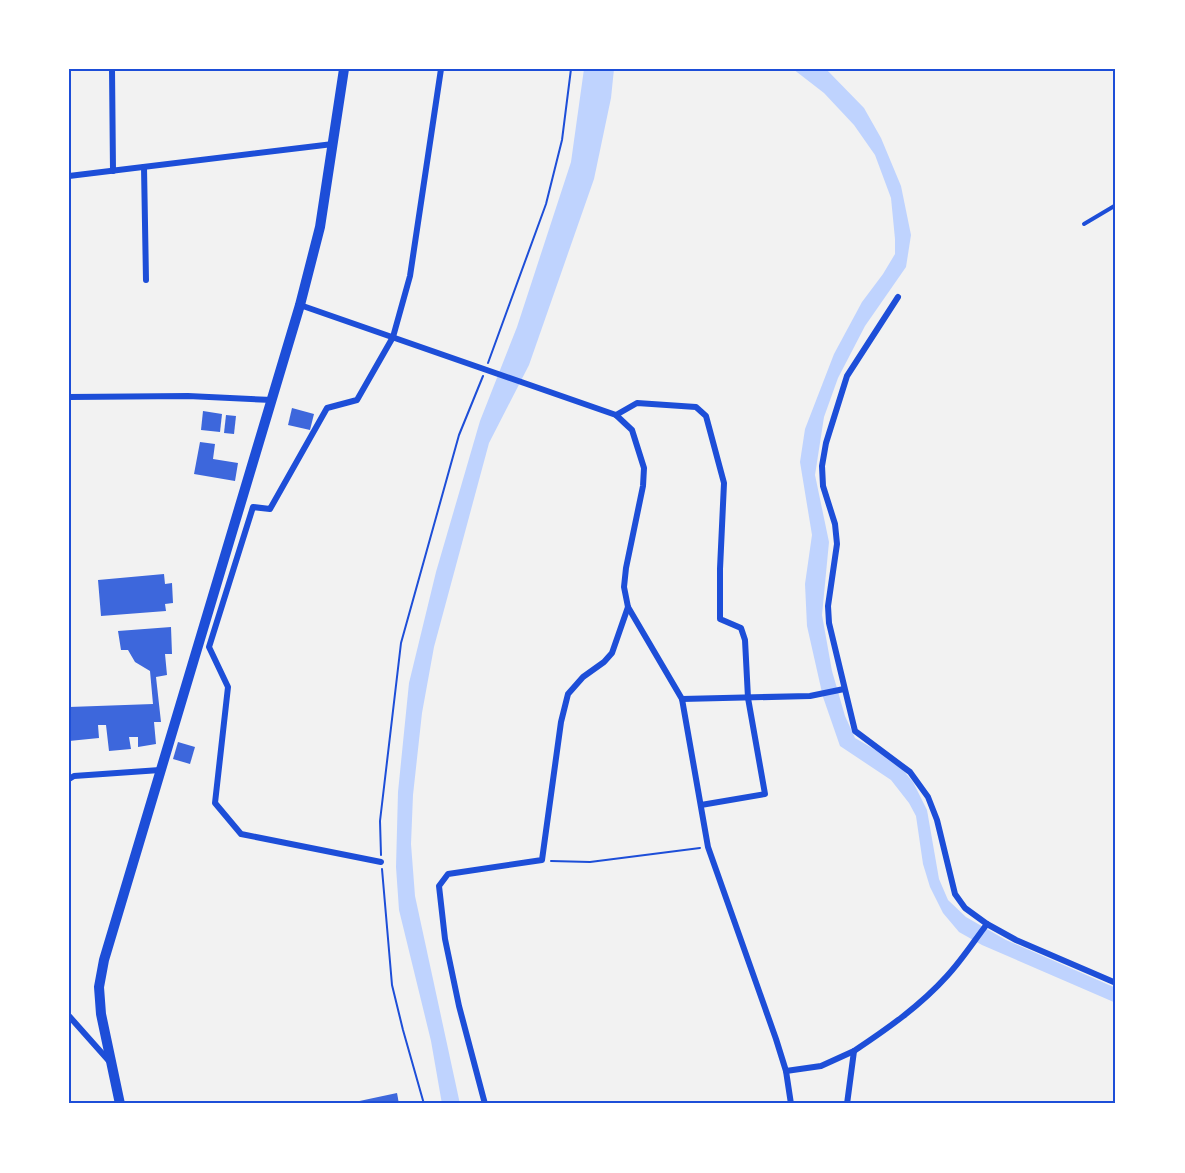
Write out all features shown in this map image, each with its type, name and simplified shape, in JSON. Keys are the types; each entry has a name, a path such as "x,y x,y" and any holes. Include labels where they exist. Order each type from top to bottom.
{"main road":[{"path":"120,1104 101,1014 99,987 104,960 300,305 320,227 344,69"}],"street":[{"path":"112,69 113,171"},
{"path":"381,862 241,834 215,804 228,687 209,647 253,507 270,509 327,408 357,400 393,337 410,276 441,69"},
{"path":"69,176 333,144"},
{"path":"144,167 146,280"},
{"path":"898,297 847,376 826,443 822,466 824,486 835,524 837,544 828,606 829,623 855,731 910,772 928,797 937,820 955,894 965,908 987,924 1016,940 1116,983"},
{"path":"300,305 616,415 632,430 644,468 643,486 626,568 624,588 628,607 682,699 708,847 786,1071 792,1104"},
{"path":"69,396 188,396 272,400"},
{"path":"616,415 637,403 696,407 706,416 724,483 720,619 741,628 745,640 748,698 765,794 701,805"},
{"path":"485,1104 449,961 439,886 448,874 542,860 561,722 568,694 583,676 604,662 612,653 628,607"},
{"path":"682,699 810,696 844,689"},
{"path":"69,779 74,776 160,770"},
{"path":"786,1071 821,1066 854,1051 890,1028 948,975 987,924"},
{"path":"69,1016 112,1064"},
{"path":"848,1104 854,1051"}],"lane":[{"path":"1084,224 1116,205"}],"path":[{"path":"424,1104 402,1030 392,985 381,862 380,821 401,643 459,435 486,370 546,204 562,140 571,69"},
{"path":"542,860 590,862 708,847"}],"water":[{"path":"584,69 614,69 611,98 594,179 529,365 489,443 434,647 422,713 413,795 411,844 415,896 460,1104 442,1104 431,1041 399,910 396,867 398,792 409,683 436,572 480,421 517,327 571,162"},
{"path":"793,69 826,69 864,108 881,138 901,186 911,235 906,267 865,326 838,378 824,417 815,475 829,542 822,615 832,671 845,716 855,738 896,762 913,782 927,810 939,879 948,900 966,917 1006,940 1116,988 1116,1003 982,945 959,932 943,913 930,887 923,864 916,816 909,803 891,780 840,746 823,697 807,626 805,584 812,535 800,462 805,429 834,354 862,302 895,254 895,239 891,198 875,155 854,125 824,93"}],"building":[{"path":"292,408 314,414 310,430 288,425"},
{"path":"203,411 222,414 220,432 201,430"},
{"path":"226,415 236,416 234,434 224,433"},
{"path":"200,442 215,444 213,459 238,463 235,481 194,474"},
{"path":"164,574 165,584 172,583 173,603 165,604 166,611 101,616 98,580"},
{"path":"171,627 172,654 165,654 167,675 156,677 161,722 154,722 156,744 138,747 138,737 129,737 131,749 109,751 106,725 98,725 99,738 69,741 69,707 153,704 150,671 135,662 128,650 121,650 118,631"},
{"path":"178,742 195,747 190,764 173,759"},
{"path":"397,1093 399,1104 350,1104 350,1103"}]}
